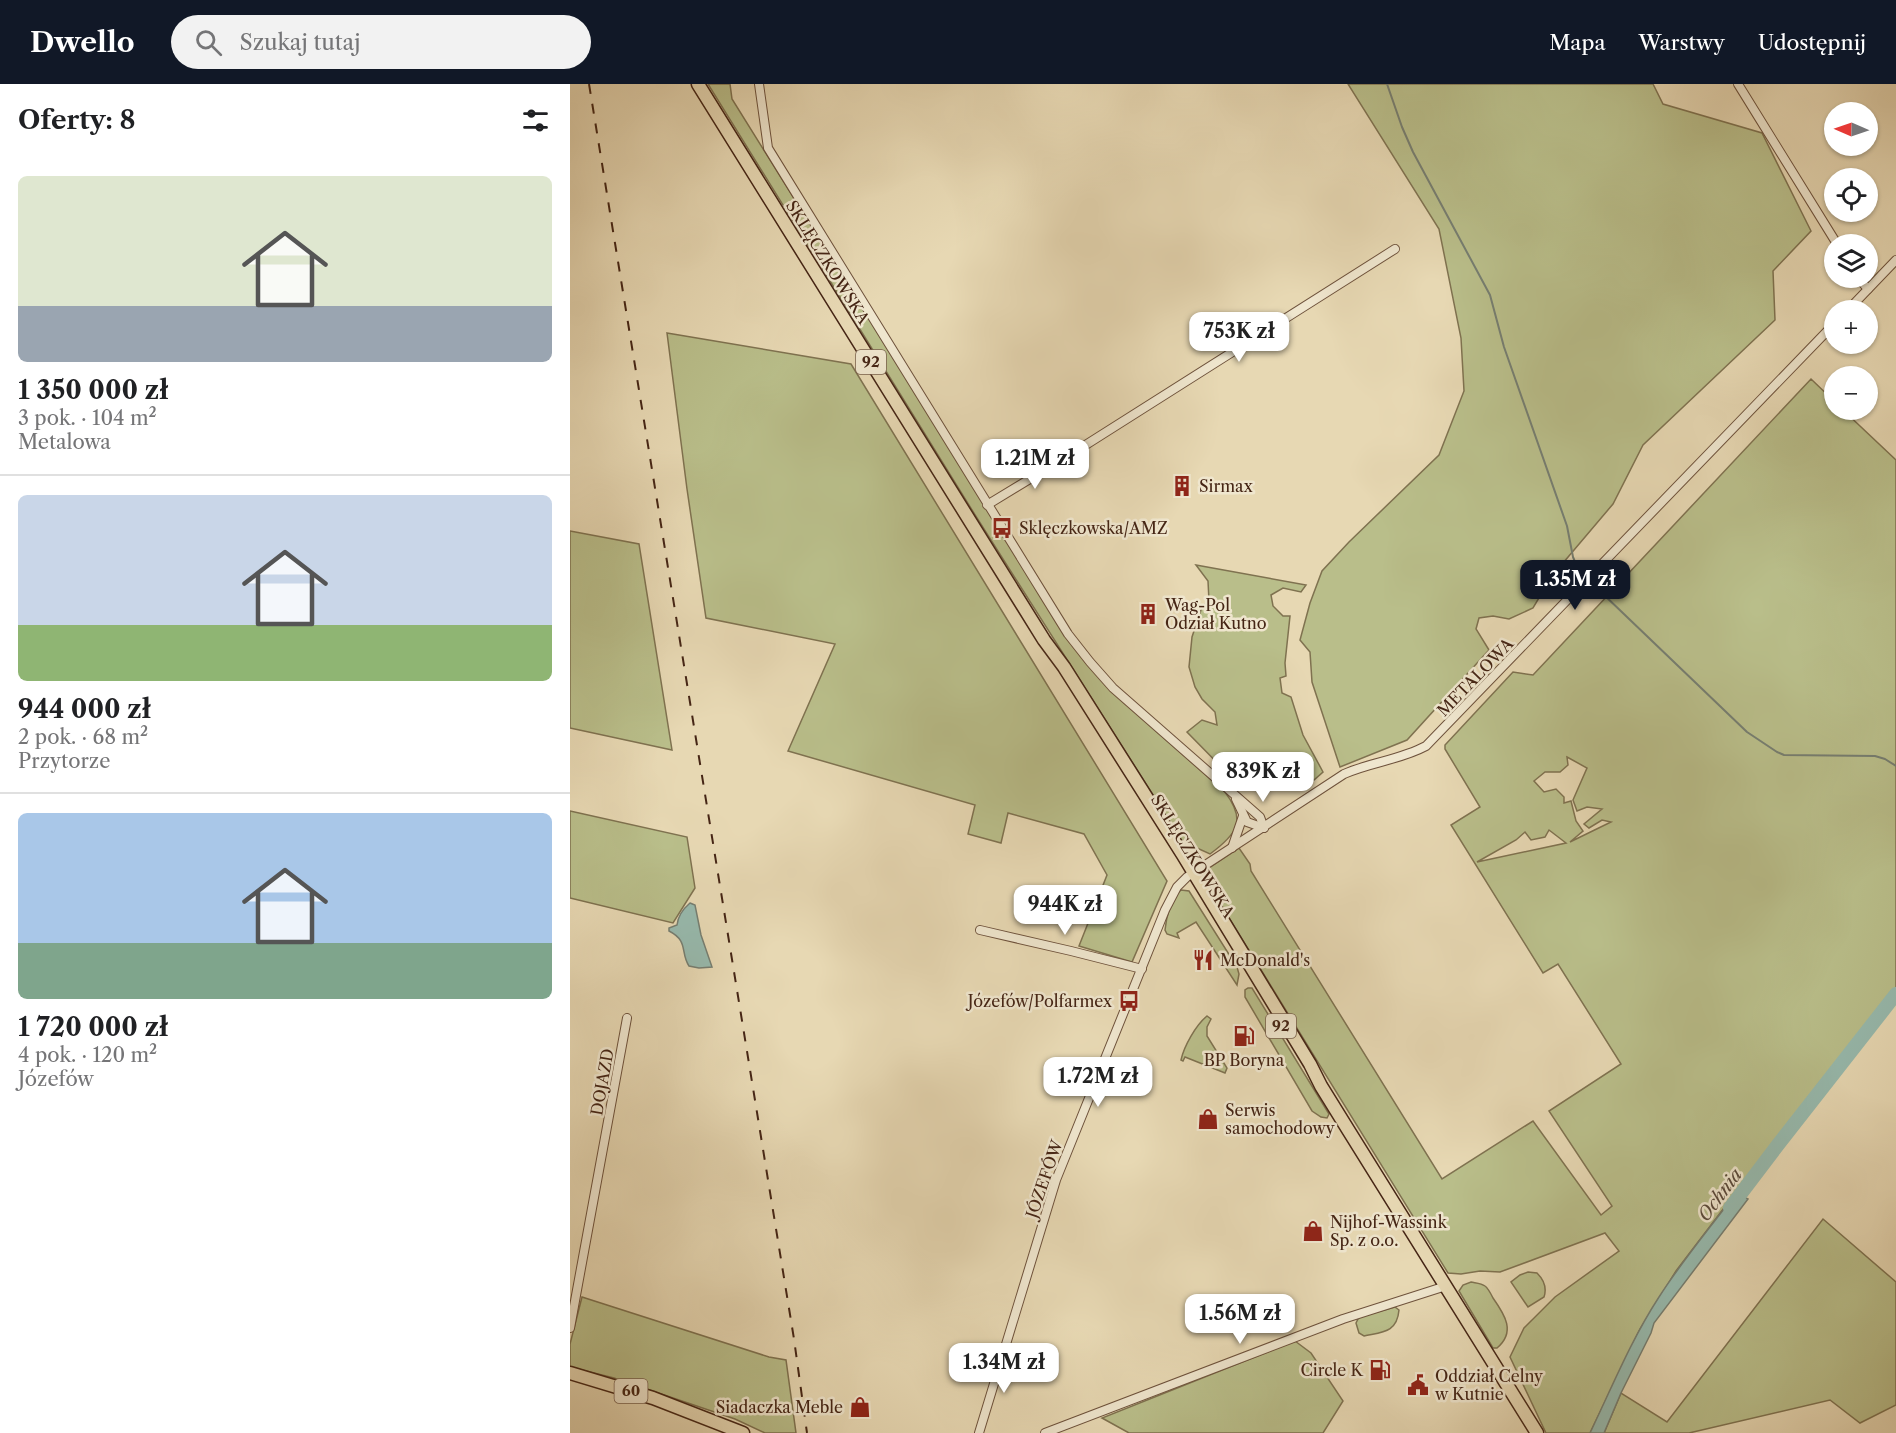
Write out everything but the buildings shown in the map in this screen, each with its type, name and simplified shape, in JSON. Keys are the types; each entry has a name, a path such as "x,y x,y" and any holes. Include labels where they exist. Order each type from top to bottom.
{"main road":[{"name":"SKLĘCZKOWSKA","path":"698,84 1044,640 1060,671 1310,1064 1321,1086 1537,1433"},
{"name":"60","path":"570,1373 653,1398 743,1433"}],"street":[{"path":"759,84 768,148 1068,634 1113,688 1260,817 1263,828"},
{"path":"1738,84 1831,234"},
{"path":"987,504 1084,446 1395,249"},
{"path":"1858,300 1896,260"},
{"name":"METALOWA","path":"1190,875 1344,774 1358,767 1397,759 1426,746 1824,334"},
{"path":"1236,797 1247,822 1263,828"},
{"path":"1232,848 1243,816"},
{"name":"JÓZEFÓW","path":"979,1433 1056,1180 1177,887 1190,875"},
{"path":"980,930 1142,969"},
{"name":"DOJAZD","path":"570,1328 627,1018"},
{"path":"1045,1433 1343,1319 1446,1286"}],"green space":[{"path":"708,84 730,84 732,99 1032,580 1118,697 1225,792 1232,802 1236,811 1236,826 1227,840 1210,854 1197,848 1185,850 1153,795 977,518"},
{"path":"1348,84 1653,84 1663,104 1762,133 1811,231 1773,271 1775,320 1643,445 1613,504 1552,576 1533,608 1509,619 1493,616 1479,618 1476,629 1489,650 1407,740 1340,767 1312,682 1310,652 1300,640 1310,603 1322,571 1439,455 1464,391 1461,338 1439,229"},
{"path":"667,333 851,364 1167,881 1132,962 1079,946 1107,875 1084,834 1008,813 1001,843 968,834 975,805 788,751 835,644 706,618"},
{"path":"1811,379 1824,391 1824,420 1854,420 1896,460 1896,989 1821,1082 1799,1115 1775,1141 1676,1271 1640,1329 1590,1433 1546,1433 1510,1357 1524,1328 1555,1297 1619,1251 1605,1233 1500,1272 1448,1273 1208,884 1209,868 1239,848 1442,1179 1533,1121 1601,1215 1612,1206 1549,1111 1621,1064 1558,964 1543,973 1451,825 1480,807 1445,749 1445,745 1513,672 1533,675","holes":["1567,757 1587,768 1573,800 1577,811 1587,807 1602,809 1584,824 1589,828 1602,820 1611,822 1570,842 1583,831 1576,821 1571,801 1564,803 1564,797 1556,789 1544,792 1534,781 1545,772 1560,772 1568,765","1549,830 1566,843 1477,862 1516,840 1525,832 1531,840 1545,837"]},
{"path":"570,531 639,544 672,750 570,728"},
{"path":"1196,565 1306,585 1301,592 1283,588 1271,595 1273,606 1283,616 1290,616 1285,663 1286,676 1280,678 1282,693 1291,697 1303,735 1323,772 1314,780 1301,770 1293,770 1277,774 1260,790 1239,785 1187,732 1202,720 1217,725 1215,712 1202,699 1195,687 1189,667 1192,637 1202,607 1209,601 1208,581"},
{"path":"570,811 687,837 695,888 673,923 570,898"},
{"path":"1181,890 1189,891 1237,967 1239,974 1237,985 1196,922 1177,933 1179,938 1167,934 1165,930 1170,908 1174,898"},
{"path":"1252,988 1329,1114 1327,1118 1312,1111 1245,997 1245,990"},
{"path":"1207,1016 1211,1019 1207,1027 1207,1036 1227,1068 1225,1073 1185,1057 1183,1061 1181,1060 1191,1036"},
{"path":"1823,1219 1896,1282 1896,1405 1860,1423 1830,1400 1689,1433 1604,1433 1621,1393 1667,1422"},
{"path":"1528,1272 1537,1273 1543,1281 1545,1290 1544,1297 1528,1307 1511,1282"},
{"path":"1471,1282 1486,1287 1505,1317 1506,1336 1497,1348 1493,1348 1459,1291 1463,1285"},
{"path":"582,1297 769,1357 786,1360 796,1433 765,1433 735,1419 614,1378 570,1367 570,1344"},
{"path":"1395,1307 1399,1310 1398,1318 1388,1330 1364,1336 1359,1333 1356,1323 1359,1317"},
{"path":"1295,1341 1311,1353 1343,1401 1323,1433 1129,1433 1102,1418"}],"water":[{"path":"690,903 695,905 701,935 712,967 689,966 682,943 669,931 669,928 677,925 681,912"},
{"path":"1736,1193 1748,1199 1654,1323 1604,1433 1590,1433 1649,1313 1677,1270"}],"waterway":[{"path":"1387,84 1413,152 1490,295 1504,347 1567,526 1573,557 1578,569"},
{"path":"1602,593 1747,732 1777,752 1784,755 1875,756 1896,766"},
{"name":"Ochnia","path":"1730,1208 1896,994"}],"railway":[{"path":"589,84 794,1339 807,1433"}],"place":[{"name":"Sirmax","path":"1182,486"},
{"name":"Sklęczkowska/AMZ","path":"1002,528"},
{"name":"Wag-Pol Odział Kutno","path":"1148,614"},
{"name":"McDonald's","path":"1203,960"},
{"name":"Józefów/Polfarmex","path":"1129,1001"},
{"name":"BP Boryna","path":"1244,1036"},
{"name":"Serwis samochodowy","path":"1208,1119"},
{"name":"Nijhof-Wassink Sp. z o.o.","path":"1313,1231"},
{"name":"Circle K","path":"1380,1370"},
{"name":"Oddział Celny w Kutnie","path":"1418,1385"},
{"name":"Siadaczka Meble","path":"860,1407"}]}
